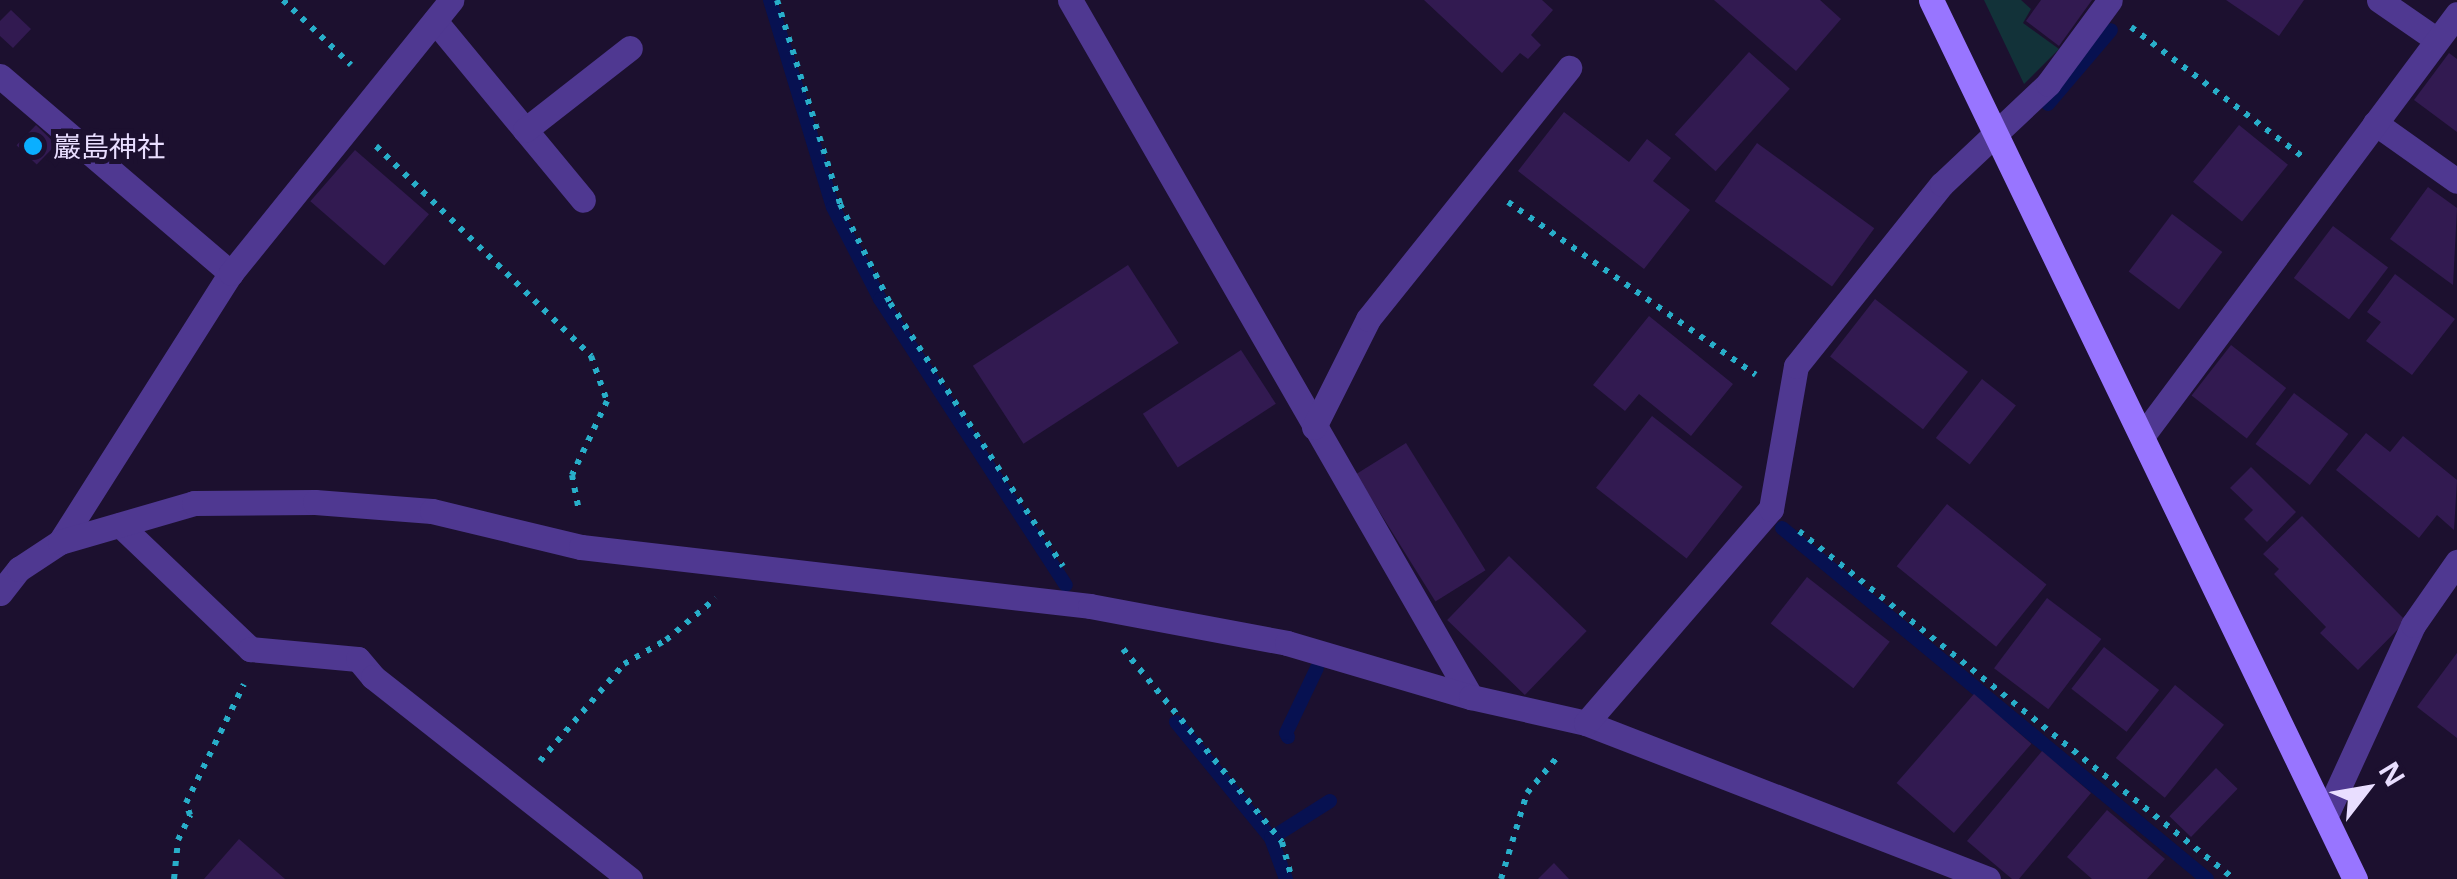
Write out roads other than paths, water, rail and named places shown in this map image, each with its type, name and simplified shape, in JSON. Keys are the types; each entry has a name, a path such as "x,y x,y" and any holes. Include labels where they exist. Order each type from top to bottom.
{"street":[{"path":"60,542 231,273 451,0"},
{"path":"1070,0 1470,697"},
{"path":"1931,0 2356,879"},
{"path":"2379,0 2437,40"},
{"path":"1586,723 1771,509 1796,366 1942,184 2048,84 2108,4"},
{"path":"2144,435 2457,14"},
{"path":"435,21 583,200"},
{"path":"525,130 630,48"},
{"path":"1314,428 1368,319 1569,68"},
{"path":"0,76 231,273"},
{"path":"2375,123 2457,181"},
{"path":"0,593 20,569 60,542 194,503 315,502 432,511 581,547 1090,606 1288,644 1470,697 1586,723 1944,873 1988,879"},
{"path":"120,525 250,649 358,659 373,678 630,879"},
{"path":"2327,813 2413,624 2457,562"}],"waterway":[{"path":"770,0 833,207 880,299 1066,585"},
{"path":"2048,104 2111,30"},
{"path":"1782,528 2207,879"},
{"path":"1288,737 1286,733 1317,668"},
{"path":"1176,722 1271,838 1286,879"},
{"path":"1281,832 1330,801"}],"place":[{"name":"巖島神社","path":"33,146"}]}
